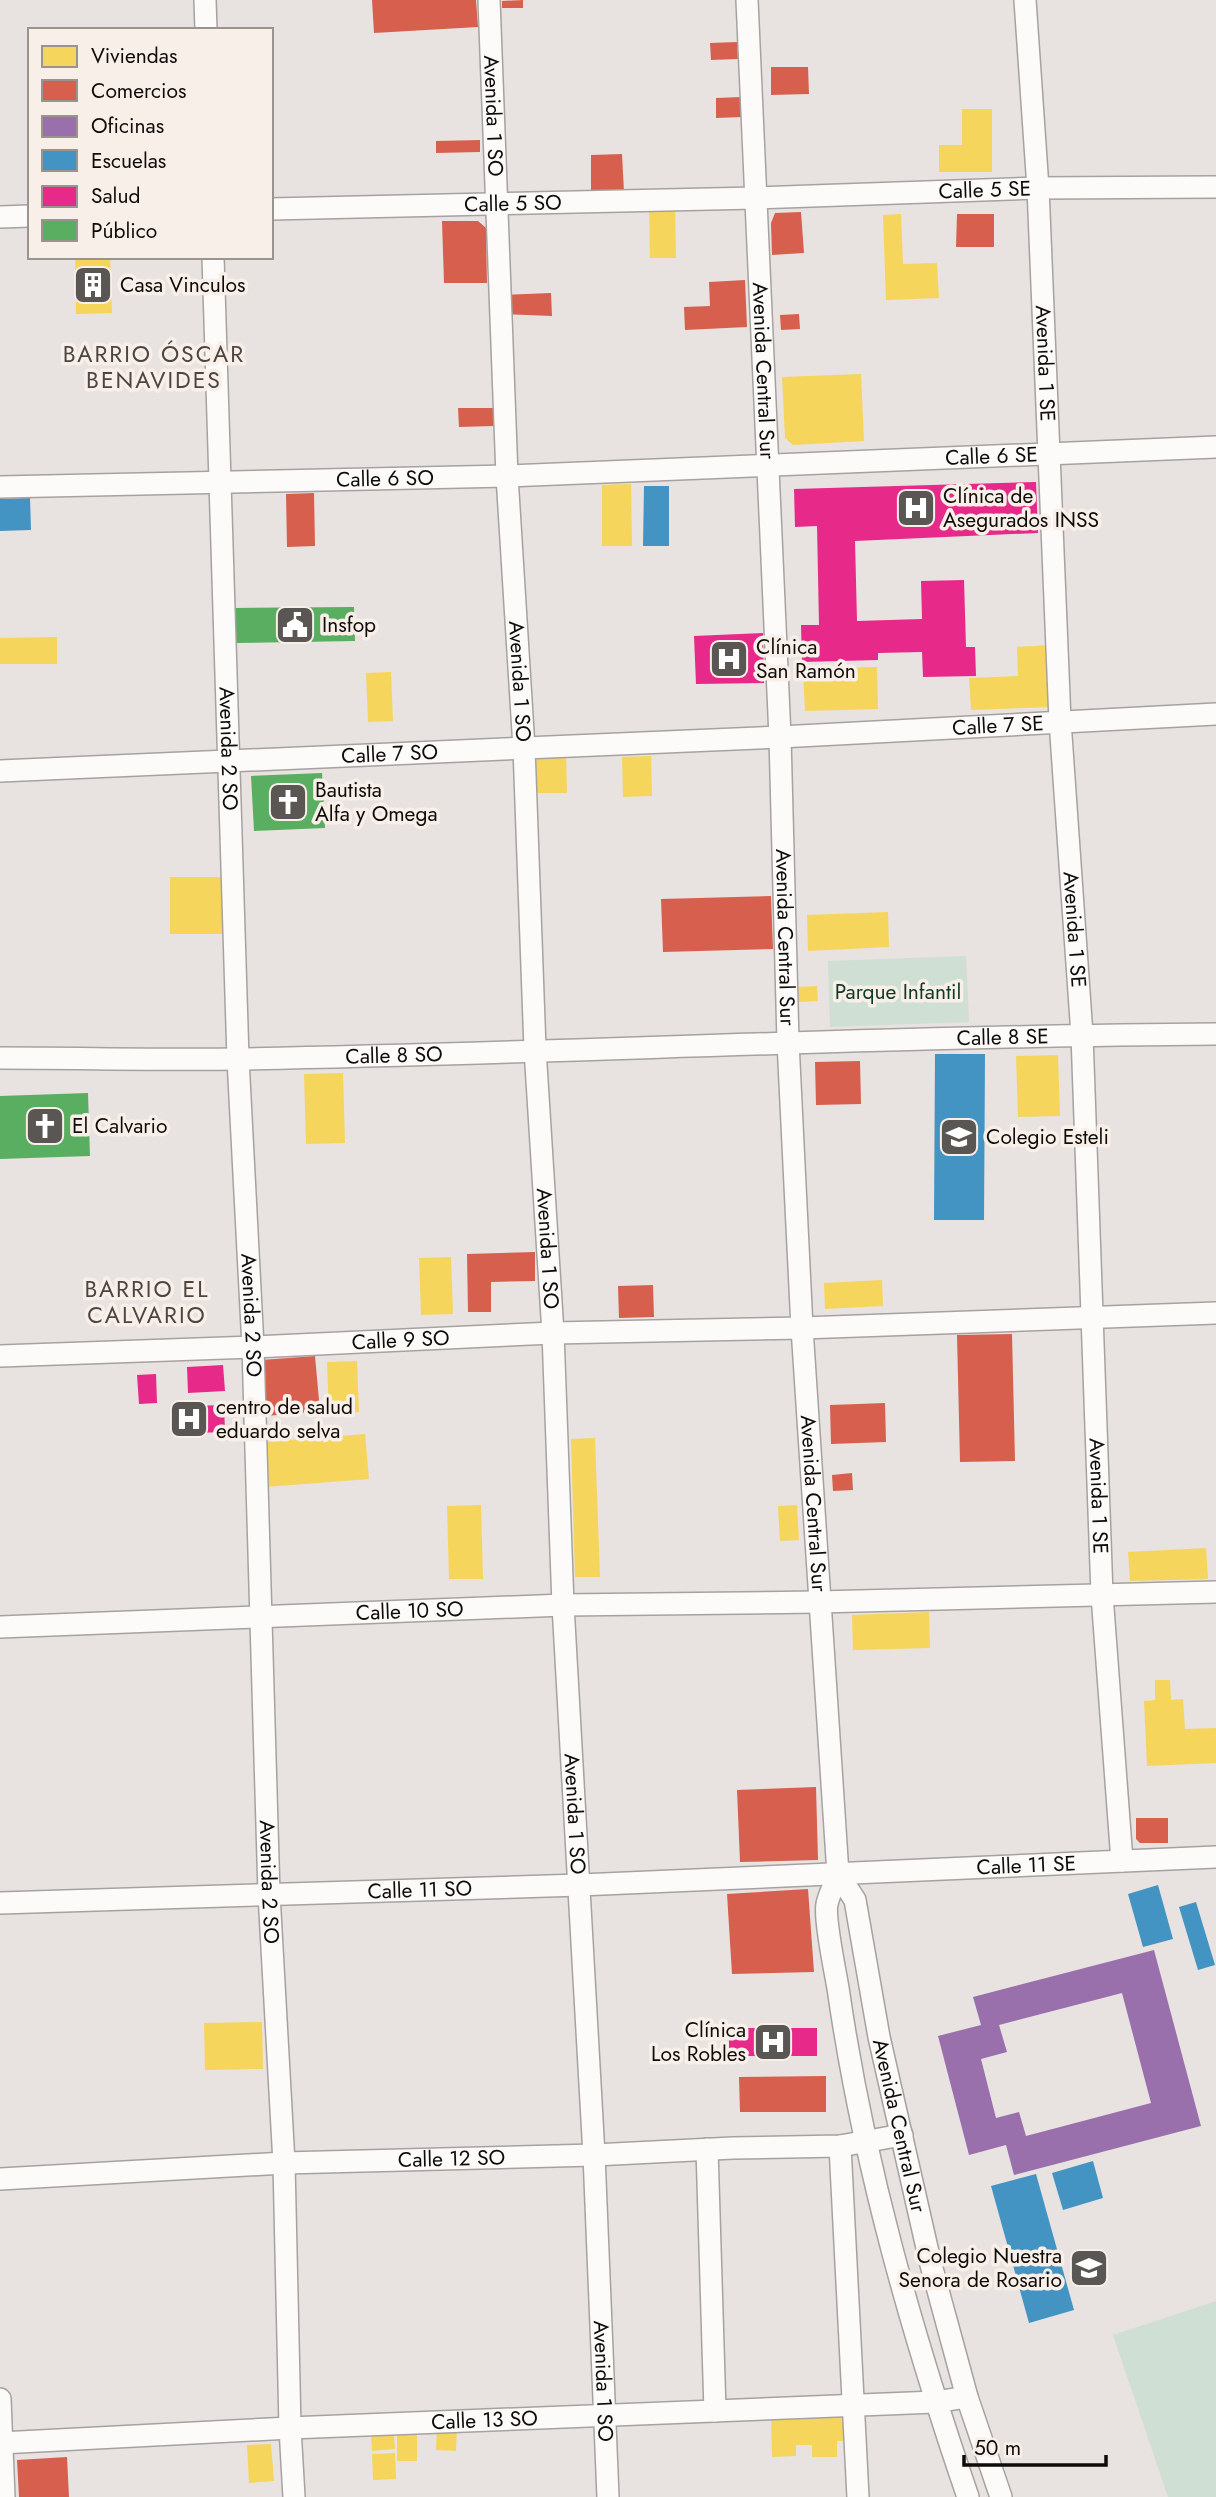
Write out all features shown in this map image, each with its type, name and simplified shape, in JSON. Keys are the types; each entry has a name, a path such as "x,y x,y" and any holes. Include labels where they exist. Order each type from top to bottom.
{"street":[{"path":"205,0 206,28"},
{"name":"Avenida 1 SO","path":"489,0 507,476 524,748 535,1049 553,1333 563,1605 594,2155 608,2497"},
{"name":"Avenida Central Sur","path":"747,0 780,737 788,1042 802,1328 838,1874 826,1906 846,2042 865,2142 898,2274 935,2402 968,2497"},
{"name":"Avenida 1 SE","path":"1026,0 1038,188 1060,721 1082,1035 1102,1595 1122,1861"},
{"name":"Calle 5 SE","path":"755,198 1038,188 1216,187"},
{"name":"Calle 5 SO","path":"273,209 755,198"},
{"path":"0,217 28,216"},
{"name":"Avenida 2 SO","path":"213,259 238,1059 253,1348 268,1894 284,2164 294,2497"},
{"name":"Calle 6 SE","path":"769,465 1216,447"},
{"name":"Calle 6 SO","path":"0,487 507,476 769,465"},
{"name":"Calle 7 SE","path":"780,737 1216,714"},
{"name":"Calle 7 SO","path":"0,771 780,737"},
{"name":"Calle 8 SE","path":"788,1042 1216,1034"},
{"name":"Calle 8 SO","path":"0,1058 238,1059 788,1042"},
{"name":"Calle 9 SO","path":"0,1356 253,1348 553,1333 802,1328 1216,1313"},
{"name":"Calle 10 SO","path":"0,1627 563,1605 1216,1592"},
{"name":"Calle 11 SE","path":"838,1874 1216,1857"},
{"name":"Avenida Central Sur","path":"838,1874 855,1900 879,2037 930,2260 967,2397 1001,2497"},
{"name":"Calle 11 SO","path":"0,1903 838,1874"},
{"name":"Calle 12 SO","path":"0,2179 284,2164 840,2146 902,2136"},
{"path":"840,2146 858,2497"},
{"path":"707,2149 715,2411"},
{"name":"Calle 13 SO","path":"1,2443 290,2428 935,2402 967,2397"},
{"path":"0,2399 4,2497"}],"green space":[{"name":"Parque Infantil","path":"966,956 969,1022 830,1027 828,961"},
{"path":"1216,2301 1216,2497 1168,2497 1113,2335"}],"building: Viviendas":[{"path":"962,109 992,109 992,172 939,172 939,145 962,145"},
{"path":"649,207 675,207 676,258 650,258"},
{"path":"901,214 903,264 937,263 939,298 886,300 883,215"},
{"name":"Casa Vinculos","path":"75,259 110,259 112,313 76,314"},
{"path":"861,374 864,441 793,445 785,438 782,377"},
{"path":"631,484 632,546 602,546 602,485"},
{"path":"57,637 57,664 0,664 0,638"},
{"path":"1049,645 1051,707 971,710 969,678 1018,676 1017,647"},
{"path":"877,667 878,709 805,711 803,669"},
{"path":"391,672 393,721 368,722 366,673"},
{"path":"566,755 567,793 537,793 536,756"},
{"path":"651,756 652,796 623,797 622,757"},
{"path":"170,877 223,877 223,934 170,934"},
{"path":"888,912 889,947 808,951 807,915"},
{"path":"817,986 818,1001 799,1002 798,987"},
{"path":"1058,1055 1060,1116 1018,1117 1016,1056"},
{"path":"343,1073 345,1143 306,1144 304,1074"},
{"path":"451,1257 453,1314 421,1315 419,1258"},
{"path":"882,1280 883,1306 825,1309 824,1283"},
{"path":"357,1361 359,1412 329,1414 327,1362"},
{"path":"365,1434 369,1479 266,1487 263,1442"},
{"path":"595,1438 600,1577 575,1577 571,1439"},
{"path":"481,1505 483,1579 449,1579 447,1506"},
{"path":"797,1505 799,1540 780,1541 778,1506"},
{"path":"1206,1548 1208,1579 1130,1581 1128,1552"},
{"path":"929,1612 930,1648 853,1650 852,1615"},
{"path":"1155,1680 1170,1680 1171,1700 1183,1699 1185,1729 1216,1728 1216,1763 1147,1766 1144,1701 1155,1700"},
{"path":"262,2022 263,2069 205,2070 204,2023"},
{"path":"848,2417 849,2441 837,2441 837,2457 812,2457 812,2445 796,2445 796,2456 772,2457 771,2419"},
{"path":"437,2426 457,2427 456,2451 436,2450"},
{"path":"397,2434 417,2434 417,2461 397,2461"},
{"path":"394,2435 395,2449 372,2451 371,2436"},
{"path":"271,2444 274,2481 249,2483 247,2445"},
{"path":"395,2453 396,2479 373,2480 372,2454"}],"building: Comercios":[{"path":"372,0 476,0 478,27 374,33"},
{"path":"523,0 523,8 502,8 502,1"},
{"path":"737,42 738,59 711,60 710,43"},
{"path":"771,67 808,67 809,94 771,95"},
{"path":"741,97 742,117 716,118 716,98"},
{"path":"480,140 480,152 436,153 436,141"},
{"path":"622,154 624,192 591,192 591,155"},
{"path":"801,212 804,253 772,255 771,223 775,213"},
{"path":"957,214 994,214 994,247 956,247"},
{"path":"442,221 478,221 486,228 487,283 444,283"},
{"path":"745,280 747,327 685,330 684,307 710,306 709,282"},
{"path":"551,293 552,316 504,314 504,295"},
{"path":"799,314 800,329 781,330 780,315"},
{"path":"458,408 493,408 493,426 459,427"},
{"path":"314,493 315,546 287,547 286,494"},
{"path":"771,896 773,949 663,952 661,899"},
{"path":"860,1061 861,1104 816,1105 815,1062"},
{"path":"535,1252 535,1281 491,1282 491,1312 468,1312 467,1254"},
{"path":"653,1285 654,1317 619,1318 618,1286"},
{"path":"1012,1334 1015,1461 960,1462 957,1335"},
{"path":"315,1356 320,1411 266,1416 261,1360"},
{"path":"885,1403 886,1442 831,1444 830,1405"},
{"path":"852,1473 853,1490 833,1491 832,1475"},
{"path":"816,1787 818,1860 740,1862 737,1790"},
{"path":"1136,1818 1168,1818 1168,1843 1140,1843 1136,1839"},
{"path":"808,1889 814,1972 732,1974 727,1894"},
{"path":"826,2076 826,2112 740,2112 739,2077"},
{"path":"67,2457 69,2497 19,2497 17,2460"}],"building: Oficinas":[{"path":"1154,1950 1201,2126 1014,2175 1006,2145 969,2155 938,2036 981,2025 973,1997","holes":["1122,1993 1151,2103 1026,2136 1019,2112 996,2118 981,2059 1007,2052 999,2025"]}],"building: Escuelas":[{"path":"644,486 669,486 669,546 643,546"},
{"path":"30,498 31,530 0,531 0,499"},
{"name":"Colegio Esteli","path":"935,1054 985,1054 984,1220 934,1220"},
{"path":"1158,1885 1173,1939 1143,1947 1128,1894"},
{"path":"1196,1902 1215,1965 1198,1970 1179,1907"},
{"path":"1093,2161 1103,2198 1063,2210 1052,2173"},
{"path":"1036,2174 1074,2310 1029,2323 991,2186"}],"building: Salud":[{"path":"1036,482 1038,533 855,541 857,621 922,619 921,581 964,580 966,647 975,647 976,676 923,677 922,652 878,653 878,660 802,662 801,625 819,625 817,526 795,527 794,489"},
{"name":"Clínica San Ramón","path":"763,633 764,683 696,684 694,636"},
{"path":"223,1365 225,1391 188,1393 187,1367"},
{"path":"156,1374 157,1403 139,1404 137,1375"},
{"path":"224,1405 225,1432 193,1433 192,1406"},
{"name":"Clínica Los Robles","path":"729,2028 817,2028 817,2056 729,2056"}],"building: Público":[{"name":"Insfop","path":"354,607 355,641 235,643 235,608"},
{"name":"Bautista Alfa y Omega","path":"322,773 325,828 254,831 251,776"},
{"name":"El Calvario","path":"88,1093 90,1156 0,1159 0,1096"}],"place":[{"name":"Casa Vinculos","path":"93,285"},
{"name":"Clínica de Asegurados INSS","path":"916,508"},
{"name":"Insfop","path":"295,625"},
{"name":"Clínica San Ramón","path":"729,659"},
{"name":"Bautista Alfa y Omega","path":"288,802"},
{"name":"El Calvario","path":"45,1126"},
{"name":"Colegio Esteli","path":"959,1137"},
{"name":"centro de salud eduardo selva","path":"189,1419"},
{"name":"Clínica Los Robles","path":"773,2042"},
{"name":"Colegio Nuestra Senora de Rosario","path":"1089,2268"}],"district":[{"name":"BARRIO ÓSCAR BENAVIDES","path":"154,367"},
{"name":"BARRIO EL CALVARIO","path":"147,1302"}]}
